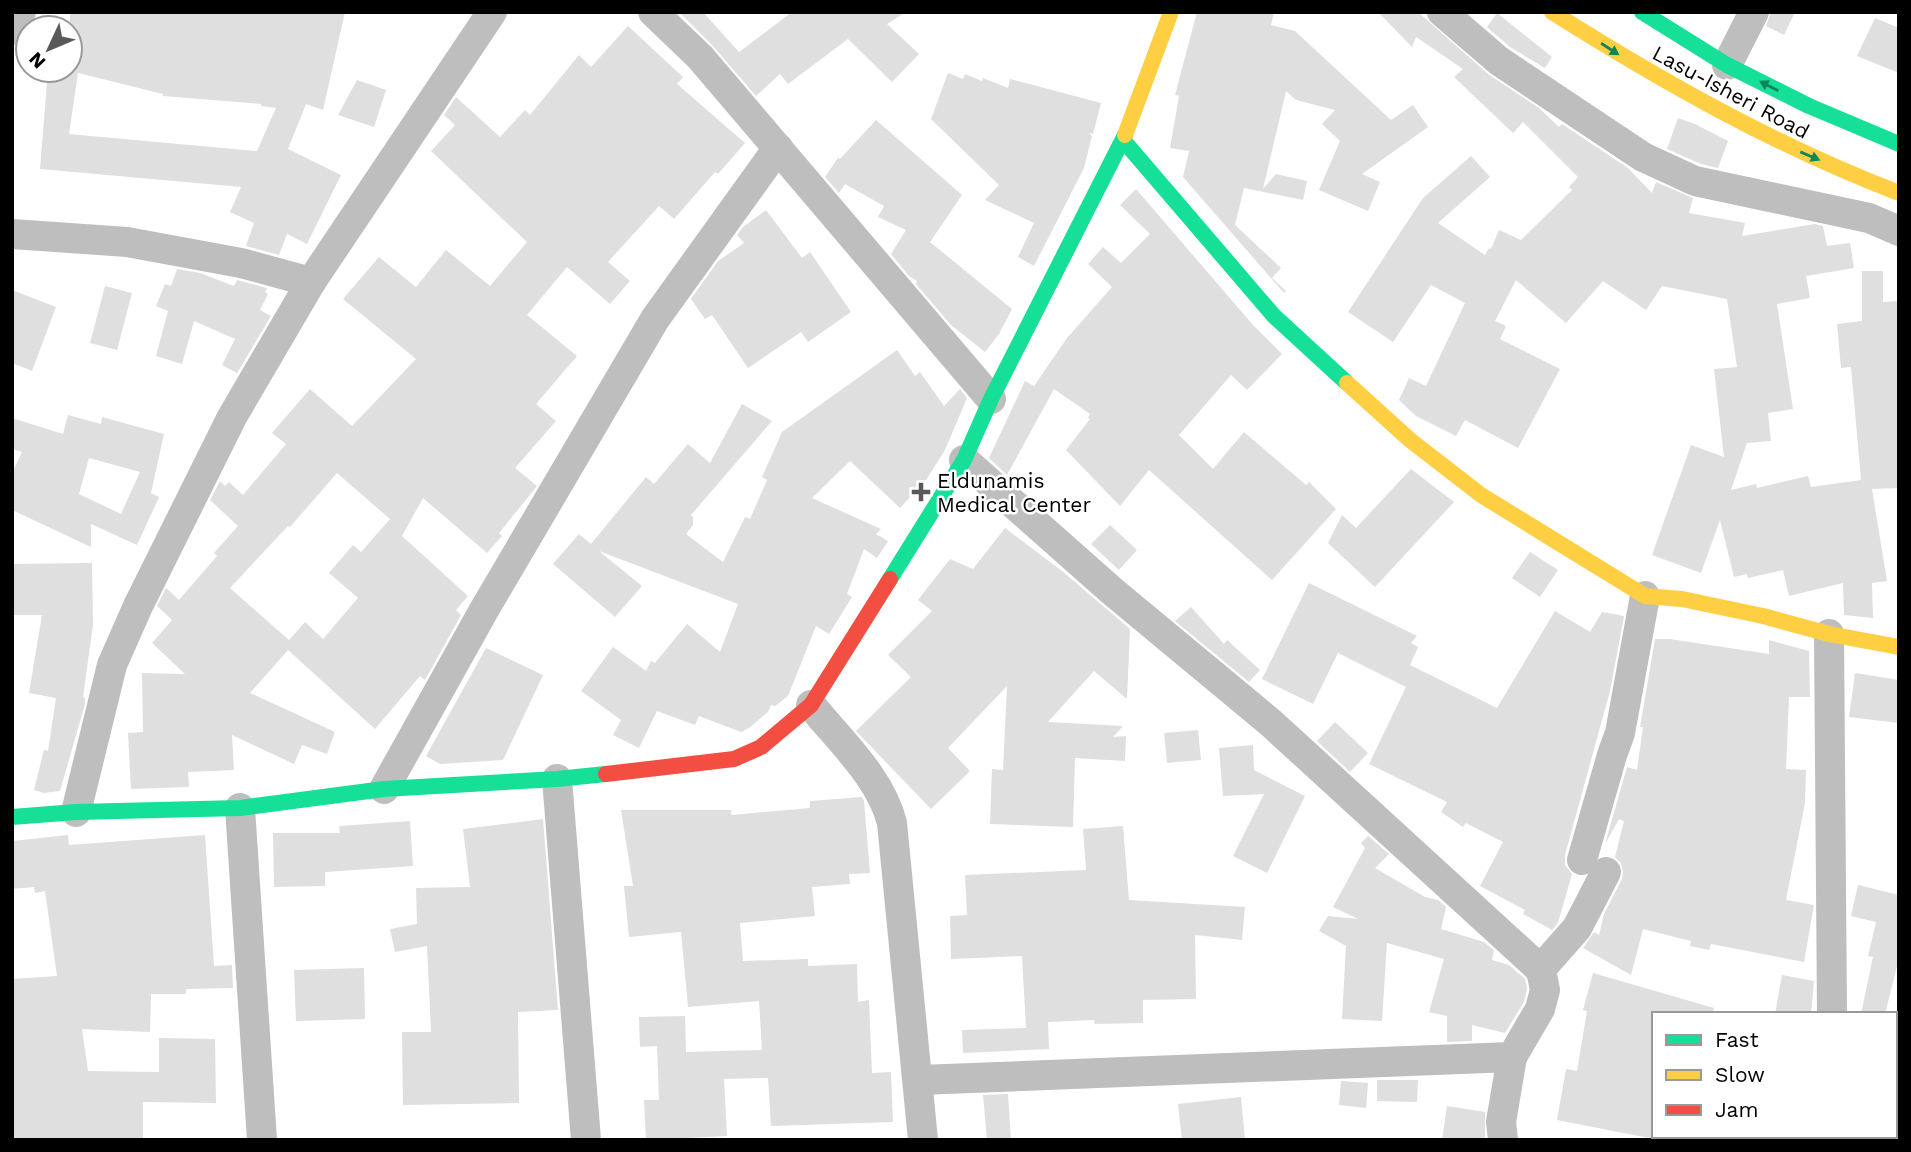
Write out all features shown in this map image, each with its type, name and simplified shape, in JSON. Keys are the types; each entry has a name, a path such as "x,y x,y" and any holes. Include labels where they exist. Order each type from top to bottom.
{"street":[{"path":"12,30 21,12"},
{"path":"76,812 112,665 138,606 232,417 311,282 492,12"},
{"path":"653,12 700,57 991,399"},
{"path":"12,817 76,812 240,808 384,789 557,779 734,759 761,747 811,705 964,460 991,399 1123,140 1171,12"},
{"path":"1442,12 1499,61 1643,157 1695,181 1869,218 1899,231"},
{"name":"Lasu-Isheri Road","path":"1552,12 1650,75 1790,148 1899,193"},
{"name":"Lasu-Isheri Road","path":"1642,12 1727,65 1809,106 1899,144"},
{"path":"1727,65 1754,12"},
{"path":"1123,140 1274,316 1410,440 1481,495 1645,596 1682,599 1763,616 1829,634 1899,647"},
{"path":"384,789 484,610 655,319 778,148"},
{"path":"12,234 127,242 240,262 311,282"},
{"path":"964,460 1112,591 1271,723 1541,970 1545,989 1540,1009 1512,1057 1501,1122 1503,1140"},
{"path":"1541,970 1577,928 1594,866 1612,755 1620,733 1645,596"},
{"path":"1829,634 1832,1012"},
{"path":"811,705 879,789 888,807 892,823 923,1140"},
{"path":"557,779 586,1140"},
{"path":"240,808 262,1140"},
{"path":"919,1080 1512,1057"}],"building":[{"path":"70,12 345,12 323,110 306,104 288,149 341,175 307,244 287,234 279,255 246,246 254,223 230,212 241,187 40,169 47,84 76,84 69,134 257,151 276,108 261,104 163,96 84,74 84,14"},
{"path":"679,12 703,12 739,52 792,12 906,12 887,24 919,54 892,82 848,39 788,84 780,74 756,96"},
{"path":"1197,12 1274,12 1271,25 1295,31 1391,120 1413,105 1428,127 1362,174 1380,182 1368,211 1319,190 1340,141 1322,124 1335,110 1296,100 1286,91 1263,189 1276,174 1307,181 1303,200 1244,188 1235,225 1281,268 1272,278 1286,291 1284,293 1183,177 1189,151 1170,148 1179,96 1175,95"},
{"path":"1378,12 1418,12 1488,74 1539,108 1559,127 1562,124 1628,168 1652,193 1656,182 1693,198 1689,213 1745,223 1742,236 1815,224 1823,226 1827,246 1850,243 1854,268 1806,276 1810,298 1777,304 1793,409 1768,413 1771,441 1747,443 1731,490 1756,484 1757,488 1808,476 1811,487 1861,480 1851,367 1841,368 1837,324 1862,321 1862,271 1883,271 1883,302 1899,301 1899,488 1872,489 1887,581 1872,583 1873,618 1844,615 1843,583 1789,596 1783,570 1748,578 1747,574 1734,577 1720,520 1701,573 1652,555 1691,445 1724,457 1714,369 1737,367 1727,299 1662,286 1646,310 1603,281 1566,323 1516,280 1495,321 1506,326 1500,339 1560,369 1518,448 1465,420 1456,436 1416,416 1399,400 1409,378 1426,386 1465,303 1431,285 1393,342 1348,312 1423,198 1471,156 1490,177 1438,223 1485,255 1489,248 1491,249 1499,230 1521,240 1572,190 1569,187 1578,177 1523,122 1513,133 1454,77 1463,69 1416,37 1412,47"},
{"path":"1771,12 1795,12 1784,35 1766,26"},
{"path":"1497,13 1552,57 1545,68 1510,47 1487,27"},
{"path":"1875,18 1899,28 1899,73 1857,56"},
{"path":"628,26 683,77 677,84 745,143 718,174 715,172 674,219 659,206 608,262 630,281 610,304 567,267 527,315 577,356 536,404 556,421 515,468 537,486 499,533 502,536 487,553 423,498 402,536 468,596 456,610 461,615 425,680 420,676 375,729 288,650 250,693 335,732 327,754 302,745 294,764 232,735 234,770 188,772 189,787 131,789 128,733 143,732 142,673 185,674 152,643 172,620 157,606 166,588 179,600 217,556 214,553 238,526 210,500 220,481 225,486 229,482 243,495 286,444 272,433 310,389 352,426 416,359 343,299 379,257 416,287 446,250 490,286 527,242 431,151 455,125 444,115 456,97 500,137 525,110 530,115 579,55 591,67","holes":["337,473 390,519 361,552 353,545 329,573 358,598 323,639 305,622 289,640 230,588 288,526 290,527"]},
{"path":"948,73 963,79 965,74 982,81 983,78 1008,88 1010,79 1101,103 1093,134 1089,133 1092,136 1084,168 1034,266 1018,257 1034,223 985,200 999,185 931,119"},
{"path":"357,80 386,90 374,127 338,115"},
{"path":"1678,118 1728,141 1718,168 1701,164 1667,149"},
{"path":"876,120 962,195 930,242 1012,309 999,334 985,352 951,325 916,284 917,281 909,276 891,254 906,230 878,217 884,206 845,184 839,193 825,177 838,158 840,159"},
{"path":"1136,189 1253,325 1282,354 1247,390 1231,375 1179,435 1213,469 1244,432 1306,485 1309,482 1336,509 1272,580 1149,470 1120,506 1066,450 1090,419 1090,414 1054,389 1007,475 989,458 1025,381 1034,386 1067,338 1112,287 1088,264 1103,247 1121,263 1150,234 1120,205"},
{"path":"766,210 802,258 810,252 851,312 808,342 801,332 748,368 712,315 705,319 691,299 718,261 744,243 737,235 743,227"},
{"path":"177,269 200,273 234,286 237,280 267,288 265,292 268,294 260,310 271,316 237,373 222,365 235,339 194,321 182,364 156,356 168,311 156,306 165,284 171,286"},
{"path":"105,286 132,293 117,350 90,343"},
{"path":"12,290 56,307 32,371 12,363"},
{"path":"897,350 915,376 920,372 944,406 960,389 967,398 945,450 926,480 900,508 850,461 812,498 881,529 876,534 888,541 877,558 864,549 847,594 852,597 829,634 816,626 788,696 775,706 771,705 768,712 741,732 699,716 695,725 657,711 639,748 613,735 621,720 581,691 613,647 646,671 651,661 655,663 687,624 720,652 738,604 599,551 642,586 615,617 553,564 579,534 591,544 646,477 654,484 688,444 710,463 742,404 772,421 691,515 693,525 686,534 723,562 745,517 750,519 767,480 762,477 782,432"},
{"path":"68,415 101,424 102,417 164,434 151,493 159,497 137,545 91,524 91,547 12,510 12,473 22,452 12,449 12,418 63,434","holes":["89,458 140,472 121,514 79,494"]},
{"path":"1411,469 1454,502 1375,587 1328,543 1342,515 1356,528"},
{"path":"1110,525 1137,550 1119,570 1091,544"},
{"path":"1005,528 1062,571 1130,629 1127,699 1094,671 1048,722 1123,726 1113,737 1126,736 1125,761 1075,758 1073,827 990,824 992,769 1003,770 1007,686 948,748 970,771 931,809 856,731 911,677 888,655 932,611 918,600 950,559 973,569"},
{"path":"1530,552 1558,570 1540,597 1512,578"},
{"path":"92,563 93,625 83,697 85,704 60,791 44,793 34,790 44,750 48,751 56,698 29,693 42,615 12,615 12,564"},
{"path":"1309,583 1417,636 1411,643 1418,647 1410,665 1497,708 1555,611 1590,632 1602,612 1624,616 1610,691 1565,855 1565,865 1572,874 1558,923 1552,930 1523,914 1525,910 1480,886 1503,842 1466,823 1463,827 1441,812 1447,802 1369,764 1406,687 1338,653 1313,704 1262,679"},
{"path":"1191,607 1224,644 1227,640 1260,670 1249,682 1175,621"},
{"path":"1655,639 1769,654 1769,640 1809,651 1810,697 1789,697 1786,769 1806,770 1805,803 1786,900 1814,905 1804,962 1711,944 1709,950 1690,946 1691,941 1643,929 1631,975 1583,948 1594,932 1599,935 1604,914 1622,879 1621,863 1615,857 1624,821 1619,819 1605,844 1627,767 1637,770 1643,727 1640,727"},
{"path":"486,648 543,675 503,760 440,764 426,756"},
{"path":"1855,673 1899,680 1899,723 1849,717"},
{"path":"1335,722 1368,753 1350,772 1317,741"},
{"path":"1198,730 1201,760 1167,763 1164,733"},
{"path":"1253,745 1254,770 1305,796 1267,873 1233,856 1264,794 1223,796 1219,748"},
{"path":"862,797 870,873 849,874 850,884 812,887 815,916 740,923 743,961 808,959 808,966 857,964 858,1002 869,1000 872,1073 891,1072 893,1122 771,1126 768,1078 724,1079 727,1136 646,1140 644,1100 659,1100 657,1046 640,1047 639,1017 685,1016 686,1052 762,1050 759,1001 688,1007 681,932 629,937 624,886 633,886 621,810 731,810 731,815 810,808 810,801"},
{"path":"543,819 558,1010 518,1012 519,1103 403,1105 402,1032 431,1032 427,946 395,952 390,929 417,924 416,888 470,887 463,829"},
{"path":"410,821 413,866 325,872 325,886 274,887 273,833 340,833 339,826"},
{"path":"1123,826 1129,900 1245,907 1242,940 1195,935 1196,999 1143,1000 1143,1023 1095,1024 1094,1020 1048,1022 1049,1049 963,1053 962,1030 1026,1028 1022,956 951,959 950,916 967,915 965,875 1086,870 1083,829"},
{"path":"68,835 69,845 205,835 214,966 232,965 233,988 186,989 186,994 151,994 150,1032 82,1029 88,1071 159,1072 159,1038 215,1039 216,1103 143,1102 143,1140 12,1140 12,979 57,976 45,891 35,893 34,887 12,889 12,841"},
{"path":"1368,836 1389,854 1375,868 1425,897 1438,900 1446,907 1441,929 1484,942 1494,950 1492,960 1509,965 1525,979 1527,989 1524,1002 1505,1033 1472,1025 1472,1041 1447,1042 1447,1016 1429,1012 1444,959 1387,943 1382,1021 1342,1019 1346,946 1319,931 1328,916 1358,919 1333,907 1365,848 1361,843"},
{"path":"1858,885 1899,895 1899,958 1886,1012 1861,1012 1873,957 1868,956 1876,922 1851,916"},
{"path":"364,968 365,1019 296,1021 294,970"},
{"path":"1593,973 1714,1008 1713,1012 1652,1012 1654,1139 1557,1120 1566,1069 1577,1071 1587,1011 1583,1010"},
{"path":"1782,975 1814,981 1811,1012 1775,1012"},
{"path":"1377,1080 1418,1080 1417,1102 1377,1101"},
{"path":"1341,1081 1368,1083 1366,1108 1339,1105"},
{"path":"1008,1094 1011,1140 987,1140 983,1095"},
{"path":"1241,1097 1245,1140 1182,1140 1178,1104"},
{"path":"1447,1106 1485,1112 1485,1140 1442,1140"}],"traffic: fast":[{"path":"1642,12 1727,65 1809,106 1899,144"},
{"path":"890,579 964,460 991,399 1125,135"},
{"path":"1123,140 1274,316 1347,383"},
{"path":"12,817 76,812 240,808 384,789 606,774"}],"traffic: slow":[{"path":"1125,135 1171,12"},
{"path":"1552,12 1678,88 1764,134 1899,193"},
{"path":"1347,383 1410,440 1481,495 1645,596 1682,599 1763,616 1829,634 1899,647"}],"traffic: jam":[{"path":"606,774 734,759 761,747 811,705 890,579"}],"place":[{"name":"Eldunamis Medical Center","path":"921,492"}]}
